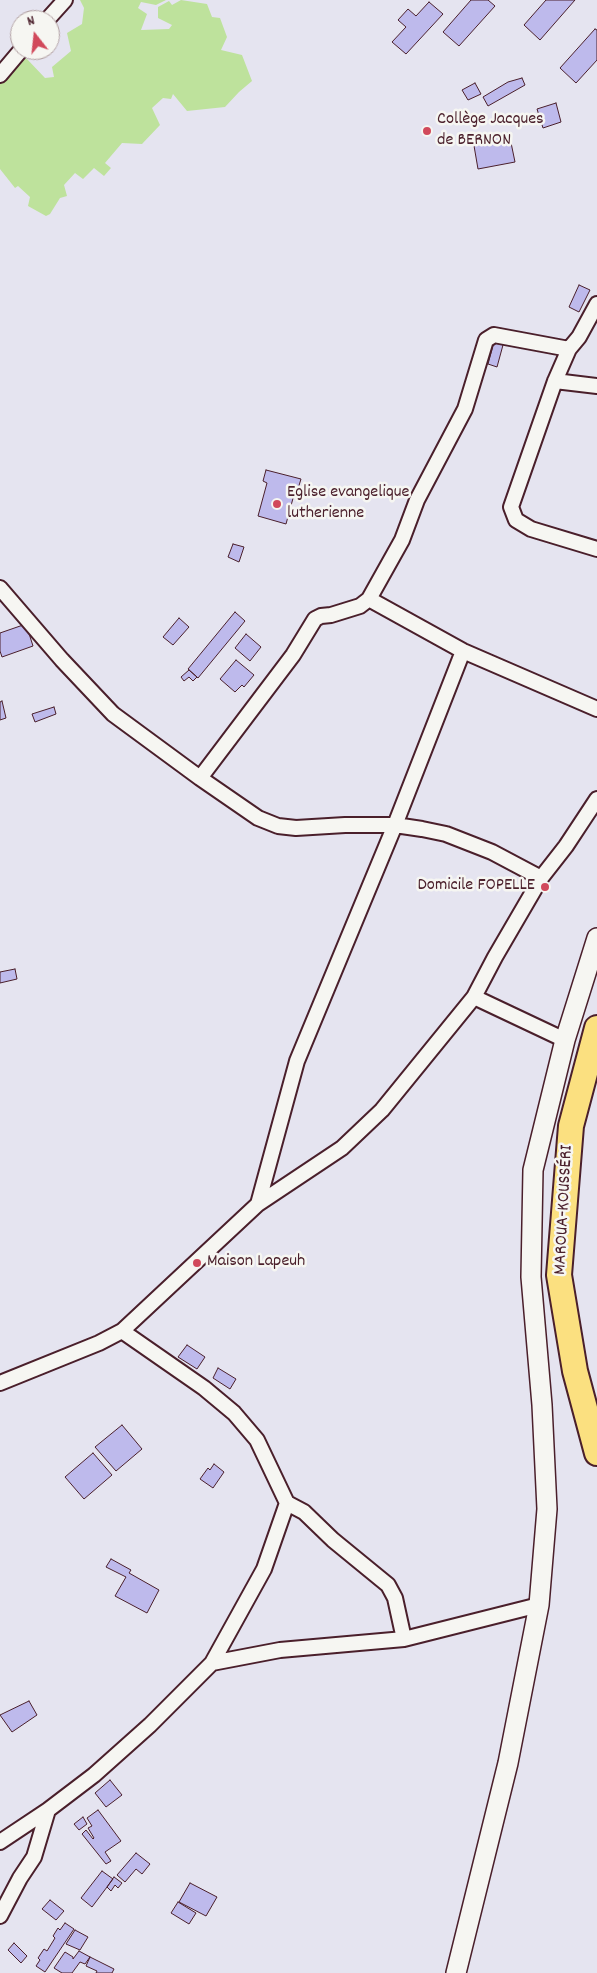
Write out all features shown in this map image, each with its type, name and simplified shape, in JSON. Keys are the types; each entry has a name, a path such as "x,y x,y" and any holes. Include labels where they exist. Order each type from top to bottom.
{"highway":[{"name":"MAROUA-KOUSSÉRI","path":"597,1028 570,1126 559,1275 575,1371 597,1453"}],"street":[{"path":"56,10 64,0"},
{"path":"0,75 13,60"},
{"path":"597,304 579,337 569,349 555,381 510,507 516,520 531,529 597,549"},
{"path":"200,778 293,655 315,619 360,606 369,599 402,540 417,500 465,409 486,340 494,335 569,349"},
{"path":"555,381 597,386"},
{"path":"0,588 62,660 113,714 258,818 278,826 296,828 345,825 395,825 422,828 458,838 492,852 541,878"},
{"path":"369,599 463,651 597,709"},
{"path":"258,1204 297,1061 395,825 463,651"},
{"path":"0,1382 99,1343 122,1331 258,1204 342,1148 382,1110 474,997 541,878 566,846 597,799"},
{"path":"456,1973 508,1763 539,1605 547,1509 542,1404 531,1277 533,1170 565,1040 597,938"},
{"path":"474,997 565,1040"},
{"path":"122,1331 204,1388 234,1413 257,1440 287,1503 304,1512 333,1540 388,1585 395,1598 404,1639"},
{"path":"0,1842 48,1810 94,1775 150,1725 212,1663 264,1570 287,1503"},
{"path":"212,1663 280,1650 404,1639 539,1605"},
{"path":"0,1916 20,1878 34,1857 48,1810"}],"green space":[{"path":"80,0 166,0 156,5 141,2 138,8 147,14 141,30 169,29 172,25 158,18 158,7 169,1 172,5 181,0 207,4 212,17 220,18 227,37 221,50 242,55 252,81 225,107 187,111 173,94 171,99 163,98 152,108 160,125 142,144 122,143 105,163 111,168 104,176 94,168 83,179 75,173 64,185 67,196 60,198 50,214 46,216 28,206 30,197 18,186 15,188 0,169 0,70 15,60 28,60 45,78 54,77 52,67 71,51 67,33 82,24 84,8"}],"building":[{"path":"471,0 488,0 495,6 459,46 443,32"},
{"path":"546,0 575,0 540,40 524,25"},
{"path":"429,2 443,14 406,54 392,42 406,27 398,20 408,9 416,16"},
{"path":"595,29 597,30 597,60 576,83 560,68"},
{"path":"522,78 525,85 488,106 483,97 508,82"},
{"path":"475,83 481,94 468,100 462,90"},
{"path":"556,103 561,122 543,128 537,109"},
{"path":"509,133 515,162 478,169 473,140"},
{"path":"579,285 590,290 579,312 569,307"},
{"path":"494,342 503,345 497,367 488,364"},
{"name":"Eglise evangelique lutherienne","path":"266,470 301,479 297,492 295,491 286,524 258,516 267,483 263,481"},
{"path":"233,544 244,547 239,562 228,557"},
{"path":"235,612 245,621 198,678 188,669"},
{"path":"179,618 189,627 173,645 163,637"},
{"path":"26,624 33,646 2,657 0,633"},
{"path":"246,634 261,647 250,661 235,648"},
{"path":"236,660 254,675 244,687 242,685 235,692 220,679"},
{"path":"189,670 197,677 193,681 189,677 184,681 181,677"},
{"path":"2,701 6,718 0,720 0,702"},
{"path":"54,707 56,714 35,722 32,714"},
{"path":"15,969 17,979 0,983 0,972"},
{"path":"187,1345 205,1357 197,1369 178,1357"},
{"path":"218,1368 236,1379 230,1389 213,1378"},
{"path":"122,1425 142,1449 116,1471 95,1447"},
{"path":"93,1453 112,1475 84,1499 65,1477"},
{"path":"214,1464 224,1472 213,1488 200,1479 208,1468 210,1470"},
{"path":"111,1559 131,1570 129,1573 159,1590 147,1613 115,1596 126,1577 106,1567"},
{"path":"29,1701 37,1715 12,1732 0,1715"},
{"path":"110,1780 122,1795 106,1807 95,1793"},
{"path":"98,1810 121,1841 105,1852 111,1861 106,1864 82,1834 86,1830 94,1838 88,1828 92,1826 87,1818"},
{"path":"83,1817 87,1824 79,1830 74,1824"},
{"path":"136,1853 150,1864 142,1874 136,1869 125,1882 117,1875"},
{"path":"102,1871 113,1879 92,1907 81,1898"},
{"path":"114,1877 122,1883 118,1888 115,1885 111,1891 107,1887"},
{"path":"190,1883 217,1897 206,1916 179,1902"},
{"path":"50,1900 64,1911 56,1920 42,1909"},
{"path":"178,1902 196,1913 189,1924 171,1913"},
{"path":"65,1923 74,1929 45,1972 36,1966 40,1960 38,1958 44,1949 47,1951 55,1938 53,1936 58,1928 60,1930"},
{"path":"75,1930 88,1937 80,1950 66,1944"},
{"path":"14,1943 27,1956 21,1963 8,1950"},
{"path":"79,1951 90,1957 85,1964 80,1962 72,1973 62,1973 54,1968 65,1952 73,1957 73,1959"},
{"path":"90,1957 114,1969 112,1973 96,1973 97,1971 86,1966"}],"place":[{"name":"Collège Jacques de BERNON","path":"427,131"},
{"name":"Eglise evangelique lutherienne","path":"277,504"},
{"name":"Domicile FOPELLE","path":"545,887"},
{"name":"Maison Lapeuh","path":"197,1263"}]}
